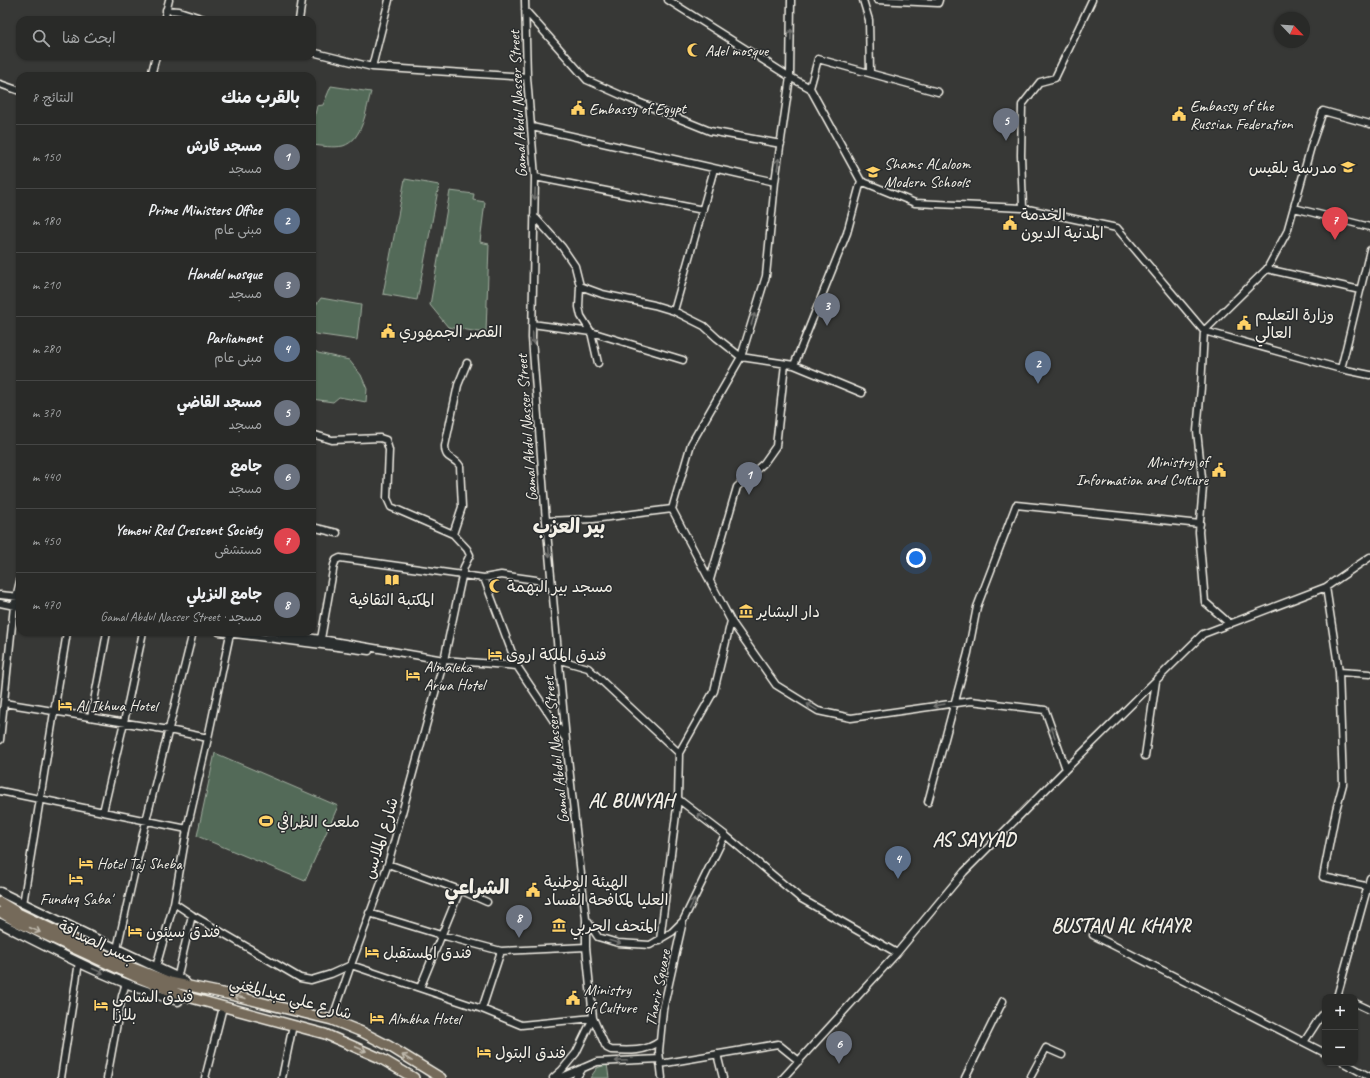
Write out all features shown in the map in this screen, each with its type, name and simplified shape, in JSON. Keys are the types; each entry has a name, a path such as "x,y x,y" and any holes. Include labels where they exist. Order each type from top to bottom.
{"main road":[{"path":"0,892 156,967 174,981"},
{"name":"جسر الصداقة","path":"0,902 18,913 133,968 174,981"},
{"name":"جسر الصداقة","path":"0,912 22,924 134,976 184,996 223,1007"},
{"path":"0,923 79,962 126,983 178,1001 184,996"},
{"name":"شارع علي عبدالمغني","path":"174,981 188,986 332,1020 362,1032 440,1078"},
{"name":"شارع علي عبدالمغني","path":"223,1007 325,1034 380,1058 414,1078"}],"street":[{"path":"165,16 169,0"},
{"path":"300,16 302,0"},
{"path":"372,67 389,0"},
{"name":"Gamal Abdul Nasser Street","path":"525,0 527,77 535,177 532,338 546,521 560,660 566,740 586,919 586,947 593,1018"},
{"path":"668,0 810,88 861,181 915,203 1023,208 1116,228 1204,331 1341,369 1370,375"},
{"path":"791,0 790,77 775,182 766,276 741,357 691,444 672,509 731,621 776,685 818,712 851,718 970,701 1045,710 1066,769"},
{"path":"863,0 869,20 870,73"},
{"path":"877,0 938,3 939,0"},
{"path":"1023,208 1021,155 1022,105 1040,82 1055,78 1092,0"},
{"path":"166,10 179,11 195,16"},
{"path":"525,10 588,80 623,96 710,131 781,144"},
{"path":"316,53 372,67 527,77"},
{"path":"810,88 818,59 938,92"},
{"path":"152,72 155,60"},
{"path":"0,84 16,90"},
{"path":"1230,624 1205,602 1199,532 1203,487 1197,431 1204,331 1267,269 1287,232 1312,143 1323,111 1370,124"},
{"path":"532,127 775,182"},
{"path":"674,311 714,169"},
{"path":"535,177 703,210"},
{"path":"794,365 847,233 861,181"},
{"path":"1294,208 1370,227"},
{"path":"534,216 562,247 575,266 580,286 579,307 581,316 591,332 598,363"},
{"path":"1341,369 1370,250"},
{"path":"1267,269 1360,290"},
{"path":"580,286 602,294 654,305 674,311 704,326 741,357 794,365 862,393"},
{"path":"532,324 591,332 683,360"},
{"path":"316,435 328,439 380,438 386,440 389,450 387,498 391,507 453,534 462,506 460,466 457,462 449,458 445,452 445,446 458,384 467,363"},
{"path":"710,580 737,487 764,463 776,446 785,364"},
{"path":"928,802 968,653 977,607 1016,505 1200,524"},
{"path":"546,521 593,519 672,509"},
{"path":"316,528 337,533"},
{"name":"شارع الملابس","path":"332,1020 388,864 444,660 462,575 470,555 467,549 453,534"},
{"path":"783,1078 897,952 964,872 1066,769 1204,634 1326,587 1370,557"},
{"path":"321,639 334,565 336,560 340,558 484,578 501,575 536,580 552,585"},
{"path":"484,578 517,666 566,740"},
{"path":"1326,587 1339,672 1343,784 1336,810 1323,877 1369,887"},
{"path":"0,596 16,597"},
{"path":"0,604 16,606"},
{"path":"0,740 16,613"},
{"path":"660,940 678,799 679,752 714,691 731,621"},
{"path":"23,904 66,636"},
{"path":"91,717 106,636"},
{"path":"103,812 124,722 141,636"},
{"path":"117,949 146,821 192,636"},
{"path":"156,967 174,903 187,829 230,636"},
{"path":"246,636 404,654"},
{"path":"299,636 444,660 517,666"},
{"path":"560,660 588,668 679,752"},
{"path":"1339,672 1370,674"},
{"path":"1145,756 1156,680"},
{"path":"4,703 124,722 208,738"},
{"path":"0,791 187,829"},
{"path":"678,799 725,835 800,898 897,952"},
{"name":"Tharir Square","path":"662,1078 660,1041 663,1010 683,921 725,835"},
{"path":"388,864 460,890 487,902"},
{"path":"1340,994 1369,887 1370,878"},
{"path":"420,988 460,890"},
{"path":"174,903 300,978 311,980 331,974 351,965 482,1009 521,1024 593,1018"},
{"path":"370,913 501,952 586,947"},
{"path":"174,981 192,915"},
{"path":"586,919 598,937 618,943 650,945 672,932 683,921"},
{"path":"1093,935 1322,1051"},
{"path":"482,1009 501,952"},
{"path":"61,1078 79,962"},
{"path":"107,1078 122,996 126,983"},
{"path":"965,1078 1003,1001"},
{"path":"1358,1004 1370,1010"},
{"path":"205,1078 223,1007"},
{"path":"1304,1042 1322,1016"},
{"path":"593,1018 605,1045 611,1050 641,1050 652,1047 660,1041"},
{"path":"553,1078 576,1054 593,1018"},
{"path":"282,1078 293,1026"},
{"path":"560,1078 597,1062 660,1062 778,1044 799,1060"},
{"path":"1031,1076 1046,1048 1062,1055"},
{"path":"717,1054 723,1078"},
{"path":"1350,1066 1370,1077"},
{"path":"576,1078 584,1067"}],"green space":[{"path":"331,86 371,92 363,123 359,131 350,143 343,146 331,147 316,145 316,110 317,106 323,105"},
{"path":"405,179 439,185 417,300 383,294"},
{"path":"450,191 474,194 473,200 485,202 480,242 489,244 486,333 448,327 430,305"},
{"path":"321,298 361,305 357,340 316,334 316,305"},
{"path":"316,352 349,360 361,375 367,389 366,402 339,397 333,402 316,400"},
{"name":"ملعب الظرافي","path":"215,753 338,806 305,881 197,836"},
{"path":"607,1064 609,1078 590,1078 597,1068"}],"place":[{"name":"Adel mosque","path":"694,50"},
{"name":"Embassy of Egypt","path":"578,108"},
{"name":"Embassy of the Russian Federation","path":"1179,114"},
{"name":"مسجد القاضي","path":"1006,141"},
{"name":"مدرسة بلقيس","path":"1348,167"},
{"name":"Shams ALaloom Modern Schools","path":"873,172"},
{"name":"الخدمة المدنية الديون","path":"1010,223"},
{"name":"Yemeni Red Crescent Society","path":"1335,240"},
{"name":"وزارة التعليم العالي","path":"1244,323"},
{"name":"Handel mosque","path":"827,326"},
{"name":"القصر الجمهوري","path":"388,331"},
{"name":"Prime Ministers Office","path":"1038,384"},
{"name":"Ministry of Information and Culture","path":"1219,470"},
{"name":"مسجد قارش","path":"749,495"},
{"name":"المكتبة الثقافية","path":"392,580"},
{"name":"مسجد بير البهمة","path":"496,586"},
{"name":"دار البشاير","path":"746,611"},
{"name":"فندق الملكة اروى","path":"495,654"},
{"name":"Almaleka Arwa Hotel","path":"413,675"},
{"name":"Al Ikhwa Hotel","path":"65,705"},
{"name":"ملعب الظرافي","path":"266,821"},
{"name":"Hotel Taj Sheba","path":"86,863"},
{"name":"Funduq Saba'","path":"76,879"},
{"name":"Parliament","path":"898,879"},
{"name":"الهيئة الوطنية العليا لمكافحة الفساد","path":"533,890"},
{"name":"المتحف الحربي","path":"559,925"},
{"name":"فندق سيئون","path":"135,931"},
{"name":"جامع النزيلي","path":"519,938"},
{"name":"فندق المستقبل","path":"372,952"},
{"name":"Ministry of Culture","path":"573,998"},
{"name":"فندق الشامي بلازا","path":"101,1005"},
{"name":"Almkha Hotel","path":"377,1018"},
{"name":"فندق البتول","path":"484,1052"},
{"name":"جامع","path":"839,1064"}],"district":[{"name":"بير العزب","path":"569,526"},
{"name":"AL BUNYAH","path":"631,800"},
{"name":"AS SAYYAD","path":"974,839"},
{"name":"الشراعي","path":"477,887"},
{"name":"BUSTAN AL KHAYR","path":"1121,925"}]}
